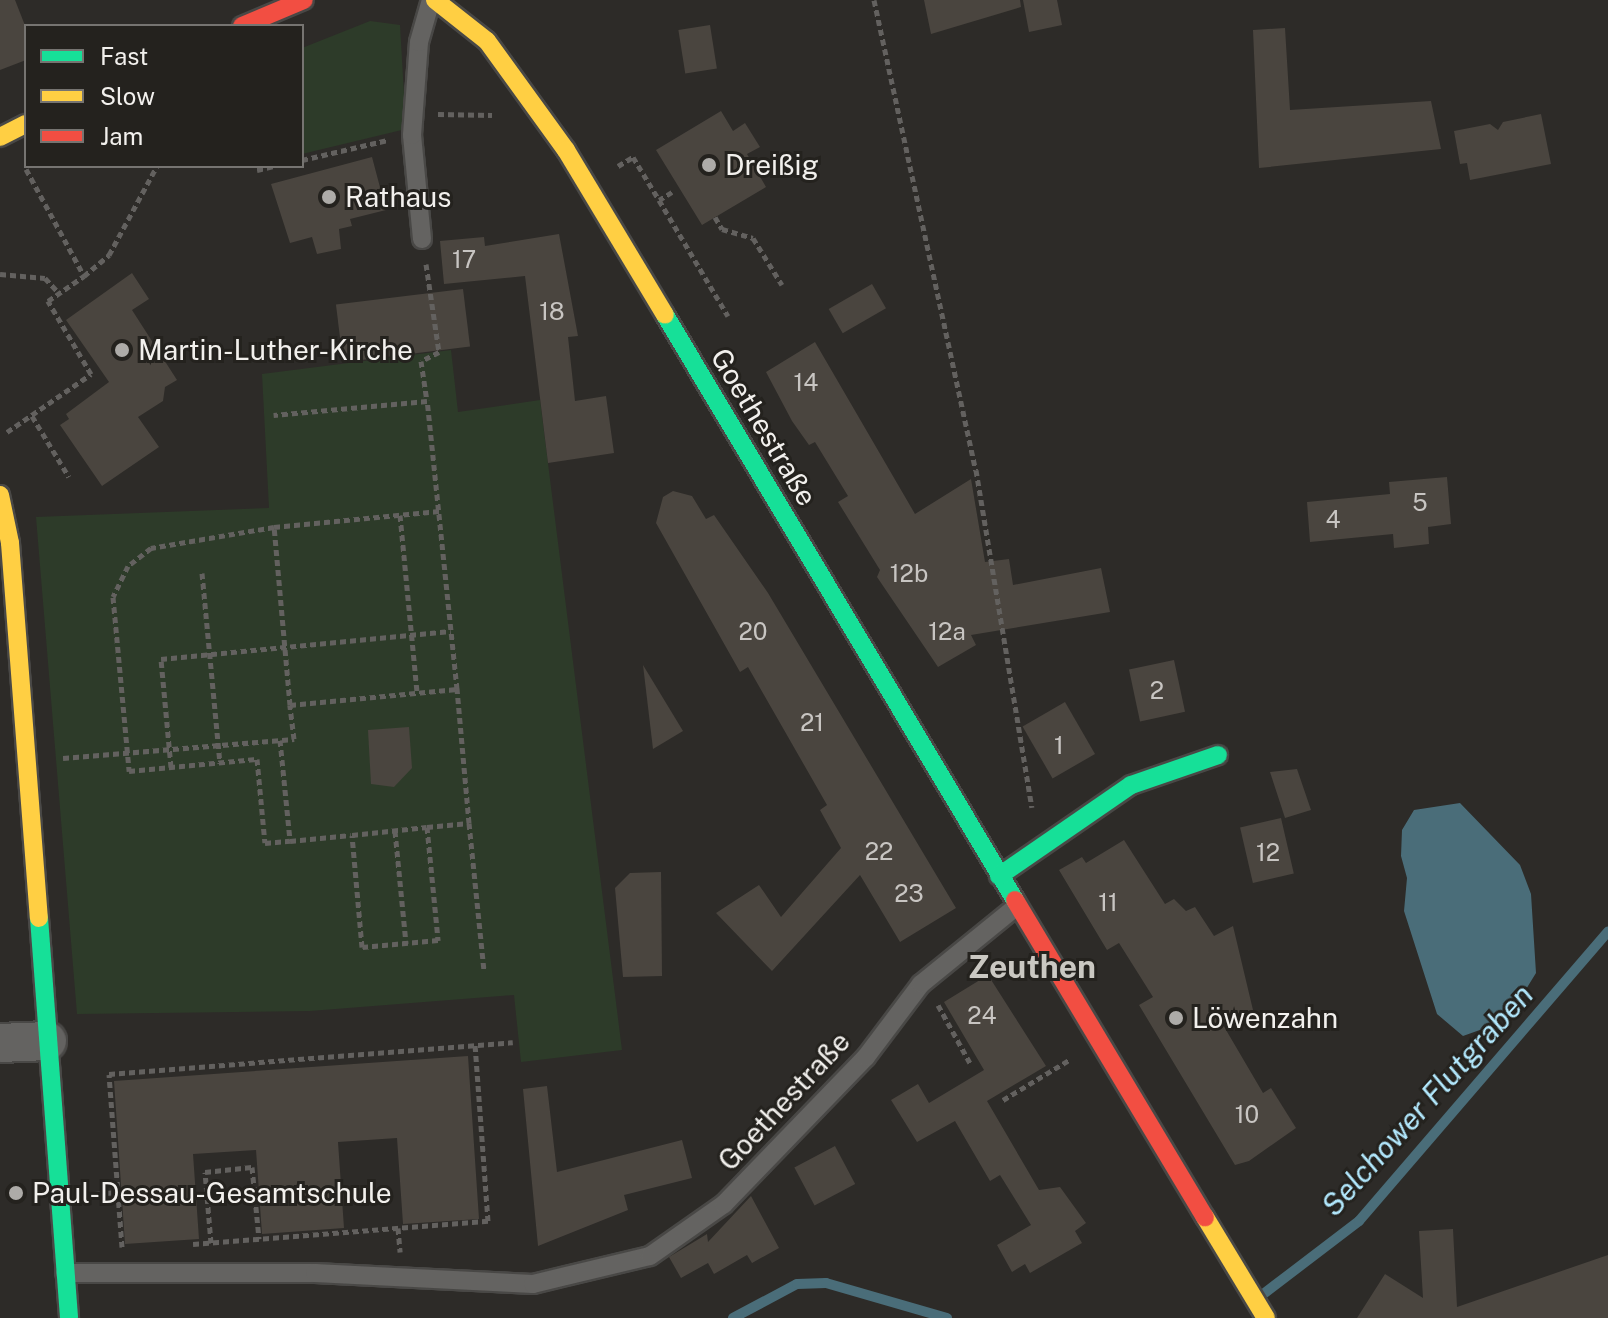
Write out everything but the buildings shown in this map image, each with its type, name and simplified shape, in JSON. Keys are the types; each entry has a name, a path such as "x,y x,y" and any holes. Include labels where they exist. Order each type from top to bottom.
{"main road":[{"path":"247,24 304,0"},
{"name":"Goethestraße","path":"433,0 487,41 566,150 1266,1318"},
{"path":"0,137 24,125"},
{"path":"0,495 10,543 69,1318"},
{"path":"999,876 1131,785 1218,755"}],"street":[{"path":"0,1043 47,1041"}],"lane":[{"path":"422,239 413,126 419,42 433,0"},
{"name":"Goethestraße","path":"65,1273 557,1282 650,1256 724,1204 866,1057 921,984 1017,906"}],"path":[{"path":"874,0 976,470 1024,782 1030,805 1053,838"},
{"path":"304,159 413,126 485,113 505,119"},
{"path":"633,157 728,316"},
{"path":"7,432 91,374 48,301 109,255 156,168"},
{"path":"257,170 266,168"},
{"path":"26,169 84,276"},
{"path":"659,200 672,192"},
{"path":"715,217 722,229 753,238 782,285"},
{"path":"422,239 439,352 421,361 439,511 484,970"},
{"path":"0,274 45,278 59,293"},
{"path":"274,415 427,401"},
{"path":"32,416 69,477"},
{"path":"439,511 274,527 151,548 128,566 113,597 127,753 129,771 257,759 265,843 469,823"},
{"path":"400,515 417,692"},
{"path":"57,759 294,739 274,527"},
{"path":"202,573 220,763"},
{"path":"171,767 161,659 451,631"},
{"path":"290,705 457,689"},
{"path":"280,740 290,841"},
{"path":"352,835 362,947 438,940 427,827"},
{"path":"395,831 406,943"},
{"path":"947,991 937,1003 970,1063"},
{"path":"137,1249 122,1250 109,1074 513,1042"},
{"path":"181,1245 488,1221 475,1045"},
{"path":"1003,1100 1077,1056"},
{"path":"211,1243 205,1172 252,1167 259,1239"},
{"path":"99,1194 118,1192"}],"green space":[{"path":"370,21 400,25 406,129 304,154 304,47"},
{"path":"451,350 458,412 540,400 622,1050 521,1062 514,995 310,1011 77,1014 36,517 269,508 262,374"}],"water":[{"path":"1460,803 1520,865 1531,894 1536,973 1515,1007 1491,1026 1463,1036 1437,1014 1404,911 1407,878 1401,856 1402,830 1414,810"}],"waterway":[{"name":"Selchower Flutgraben","path":"1262,1295 1359,1221 1608,931"},
{"name":"Selchower Flutgraben","path":"733,1318 797,1284 826,1283 947,1318"}],"traffic: fast":[{"path":"665,315 1015,900"},
{"path":"999,876 1131,785 1218,755"},
{"path":"39,918 69,1318"}],"traffic: slow":[{"path":"435,0 487,41 566,150 665,315"},
{"path":"0,137 24,125"},
{"path":"0,495 10,543 39,918"},
{"path":"1205,1217 1266,1318"}],"traffic: jam":[{"path":"247,24 304,0"},
{"path":"1015,900 1205,1217"}],"place":[{"name":"Dreißig","path":"709,165"},
{"name":"Rathaus","path":"329,197"},
{"name":"Martin-Luther-Kirche","path":"122,350"},
{"name":"Löwenzahn","path":"1176,1018"},
{"name":"Paul-Dessau-Gesamtschule","path":"16,1193"}],"district":[{"name":"Zeuthen","path":"1032,967"}]}
